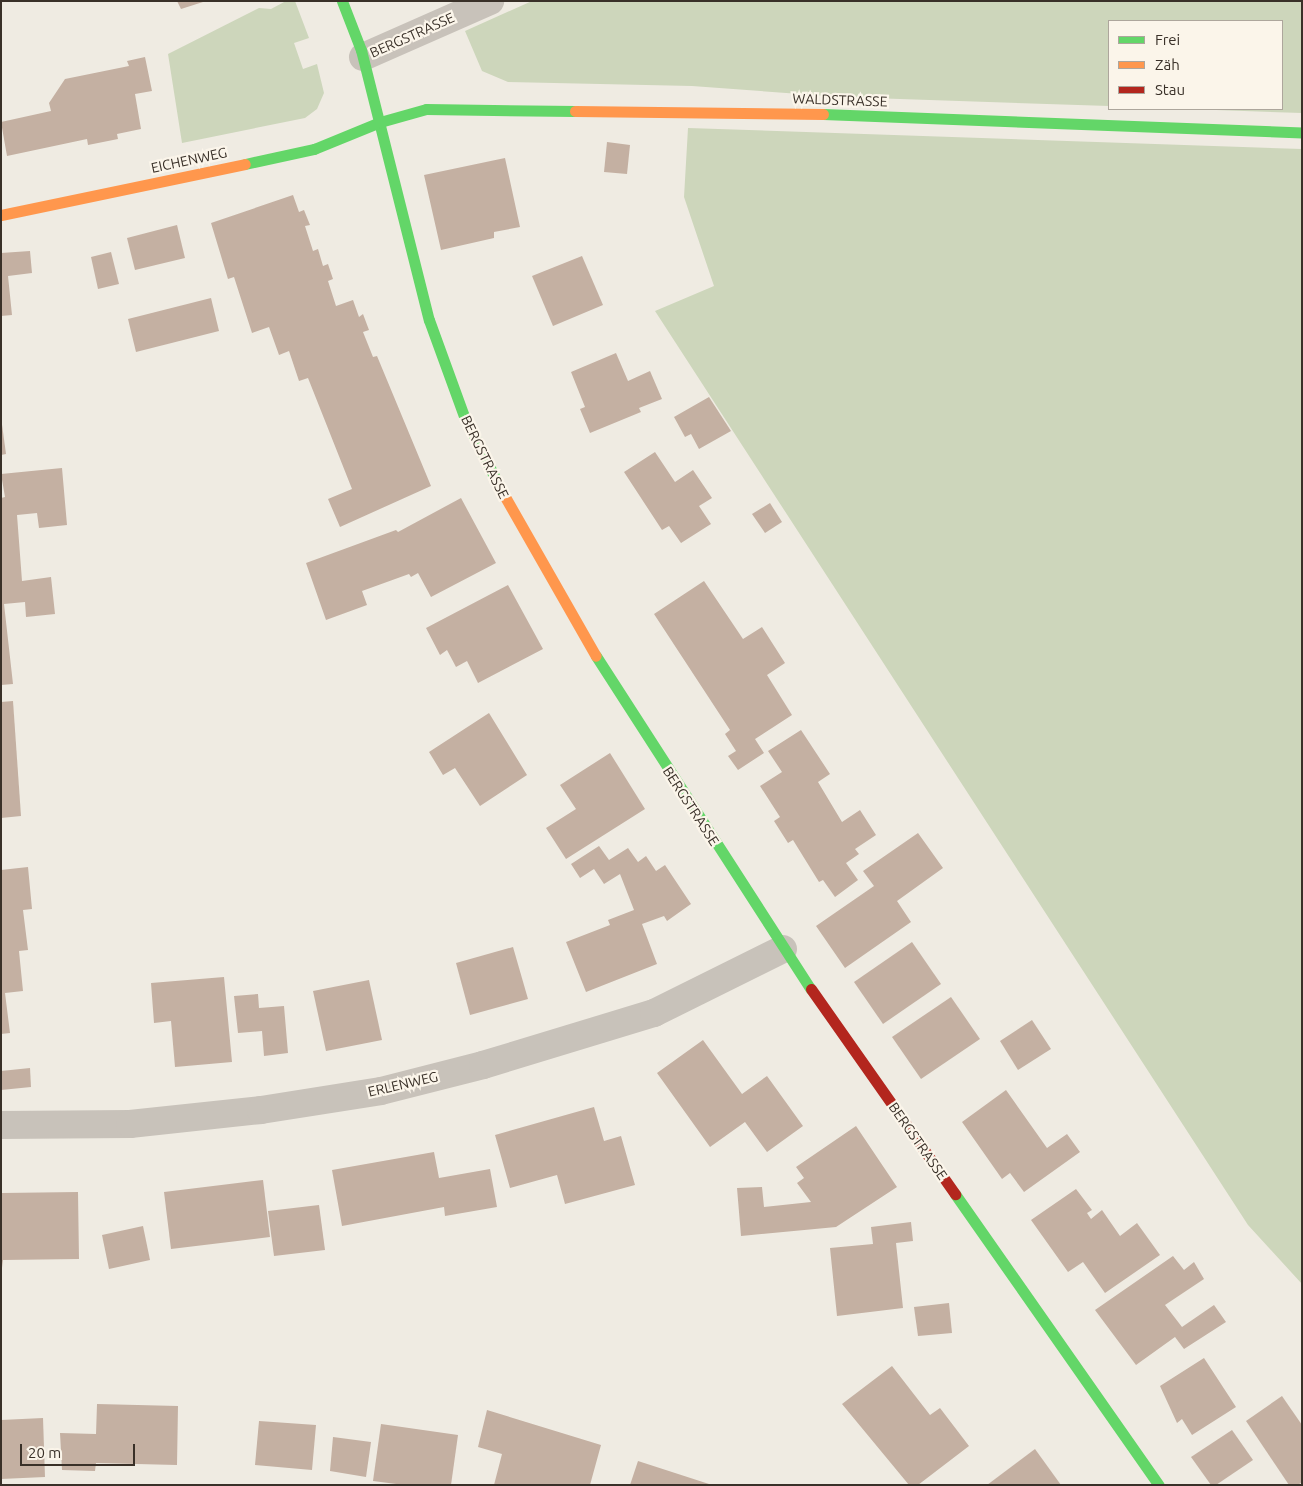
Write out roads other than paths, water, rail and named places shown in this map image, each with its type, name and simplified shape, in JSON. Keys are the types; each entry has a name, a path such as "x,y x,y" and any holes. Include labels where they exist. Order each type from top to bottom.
{"street":[{"name":"BERGSTRASSE","path":"342,1 362,57 380,122 428,320 464,416 570,615 783,949 1159,1485"},
{"name":"BERGSTRASSE","path":"362,57 490,1"},
{"name":"WALDSTRASSE","path":"380,122 426,109 690,111 1302,132"},
{"name":"EICHENWEG","path":"1,215 314,150 380,122"},
{"name":"ERLENWEG","path":"1,1125 130,1124 261,1110 381,1091 509,1058 654,1013 783,949"}]}
